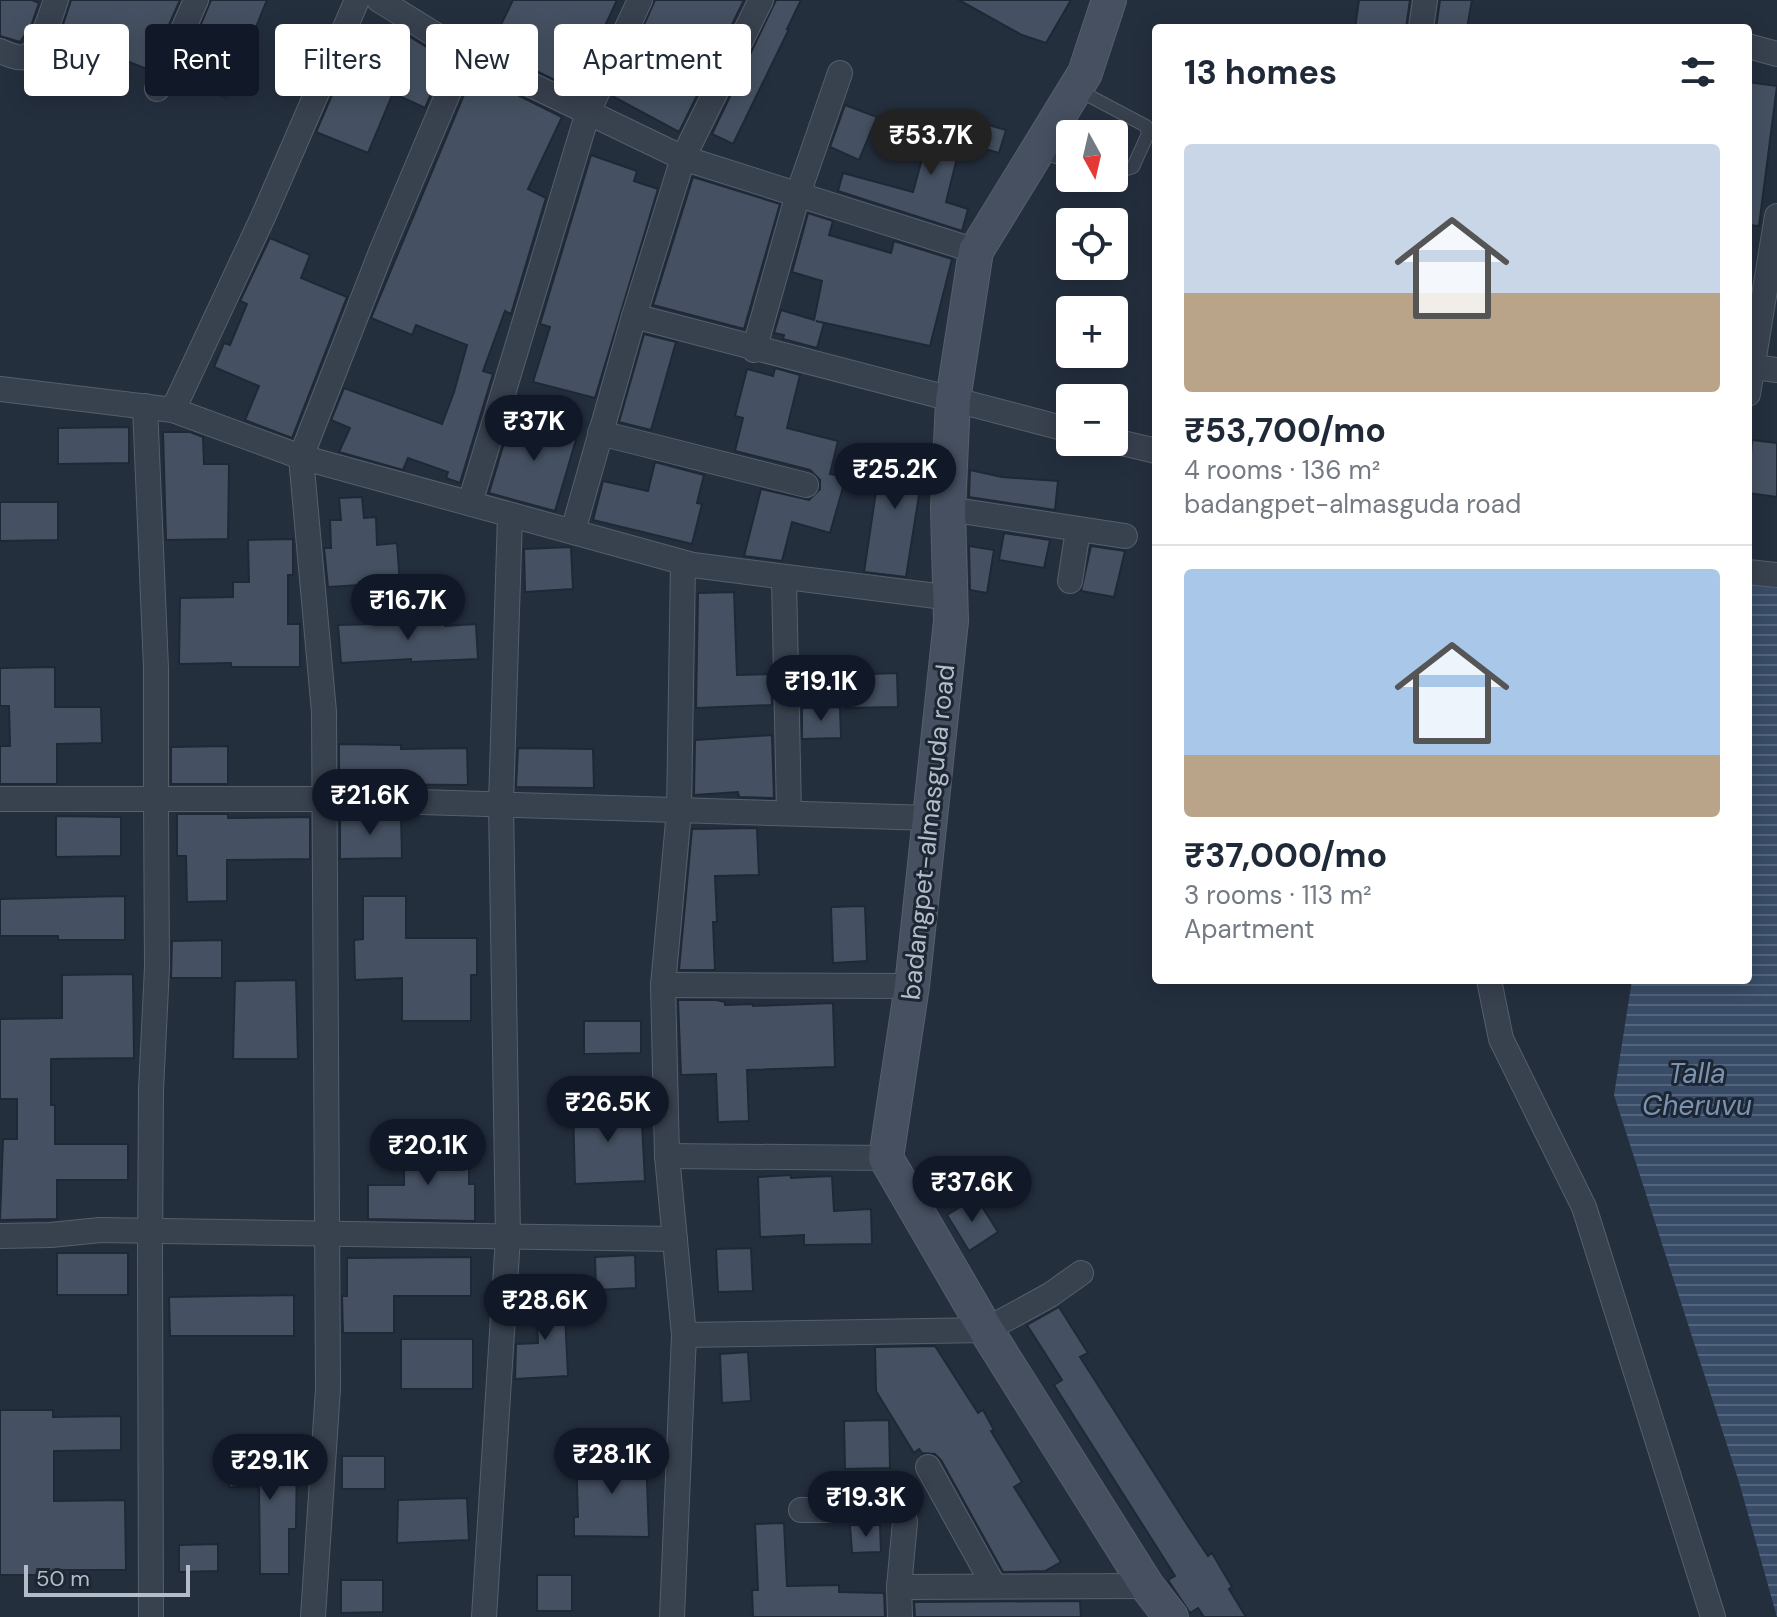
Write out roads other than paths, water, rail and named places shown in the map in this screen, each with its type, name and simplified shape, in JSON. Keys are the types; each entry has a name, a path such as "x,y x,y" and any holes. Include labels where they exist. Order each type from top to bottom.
{"street":[{"path":"0,51 22,58 30,56 40,42 56,0"},
{"path":"185,24 196,0"},
{"path":"173,410 263,217 357,0"},
{"path":"379,0 426,29"},
{"path":"470,503 588,112 640,0"},
{"path":"573,531 683,158 761,0"},
{"name":"badangpet-almasguda road","path":"886,1158 912,986 931,818 952,598 948,509 953,400 976,251 1085,73 1109,0"},
{"path":"1422,24 1425,0"},
{"path":"1752,47 1777,54"},
{"path":"754,350 798,194 840,73"},
{"path":"538,88 683,158 976,251"},
{"path":"313,1617 328,1388 324,712 301,457 381,252 447,96"},
{"path":"1759,368 1777,216"},
{"path":"634,316 754,350 1056,426"},
{"path":"0,389 173,410 301,457 683,563 784,579 952,598"},
{"path":"145,406 156,668 157,967 151,1090 150,1230 151,1617"},
{"path":"600,433 806,485"},
{"path":"1128,444 1152,450"},
{"path":"948,509 1125,536"},
{"path":"484,1617 508,1237 501,803 510,515"},
{"path":"1070,581 1078,530"},
{"path":"672,1617 684,1335 667,1156 663,985 679,811 683,563"},
{"path":"1752,572 1777,575"},
{"path":"784,579 789,812"},
{"path":"0,799 324,799 931,818"},
{"path":"1490,984 1501,1039 1584,1207 1713,1617"},
{"path":"663,985 912,986"},
{"path":"667,1156 886,1158 986,1330 1147,1586 1171,1617"},
{"path":"0,1236 150,1230 675,1239"},
{"path":"684,1335 986,1330 1050,1295 1081,1273"},
{"path":"928,1467 994,1586"},
{"path":"801,1510 894,1510 903,1513 900,1617"},
{"path":"899,1587 1147,1586"}],"lane":[{"path":"1075,88 1146,126 1148,134 1133,167 1128,169"},
{"path":"1037,151 1056,157"}],"water":[{"name":"Talla Cheruvu","path":"1777,572 1777,1617 1739,1482 1614,1095 1631,984 1752,984 1752,577"}]}
